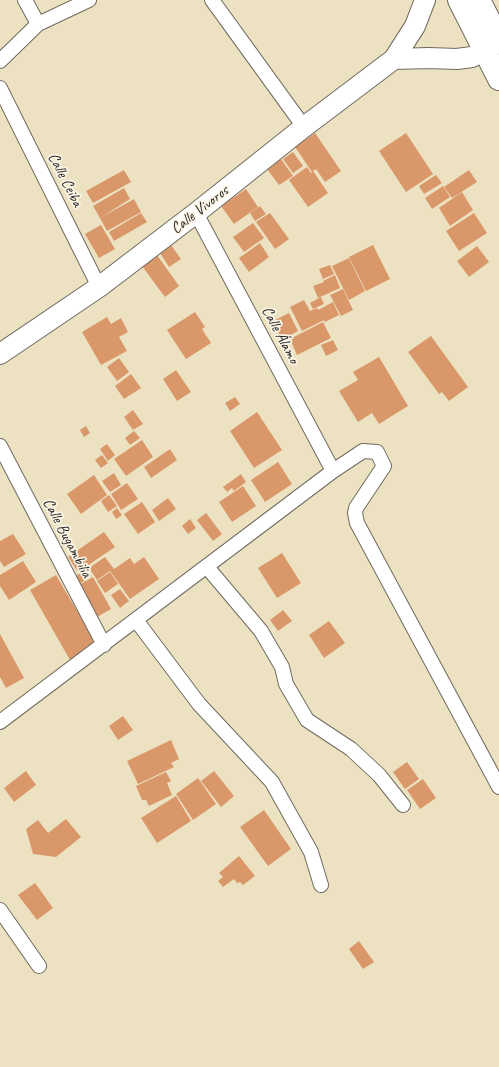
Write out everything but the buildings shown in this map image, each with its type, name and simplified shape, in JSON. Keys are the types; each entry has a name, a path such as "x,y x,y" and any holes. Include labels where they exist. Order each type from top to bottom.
{"highway":[{"path":"459,0 494,44"},
{"path":"479,0 494,44 499,79"}],"street":[{"path":"25,0 38,24"},
{"path":"0,61 38,24 89,0"},
{"path":"212,0 304,128"},
{"path":"394,59 415,26 425,0"},
{"path":"394,59 457,59 472,57 494,44"},
{"name":"Calle Vivoros","path":"0,354 99,287 196,214 394,59"},
{"name":"Calle Ceiba","path":"0,88 99,287"},
{"name":"Calle Álamo","path":"196,214 333,472"},
{"name":"Calle Bugambilia","path":"0,446 104,645"},
{"path":"0,722 333,472 363,451 376,452 384,466 356,508 355,513 357,523 499,787"},
{"path":"207,567 261,631 282,667 286,684 307,720 351,749 379,774 403,805"},
{"path":"136,620 199,704 272,782 311,852 321,885"},
{"path":"0,910 39,966"}]}
